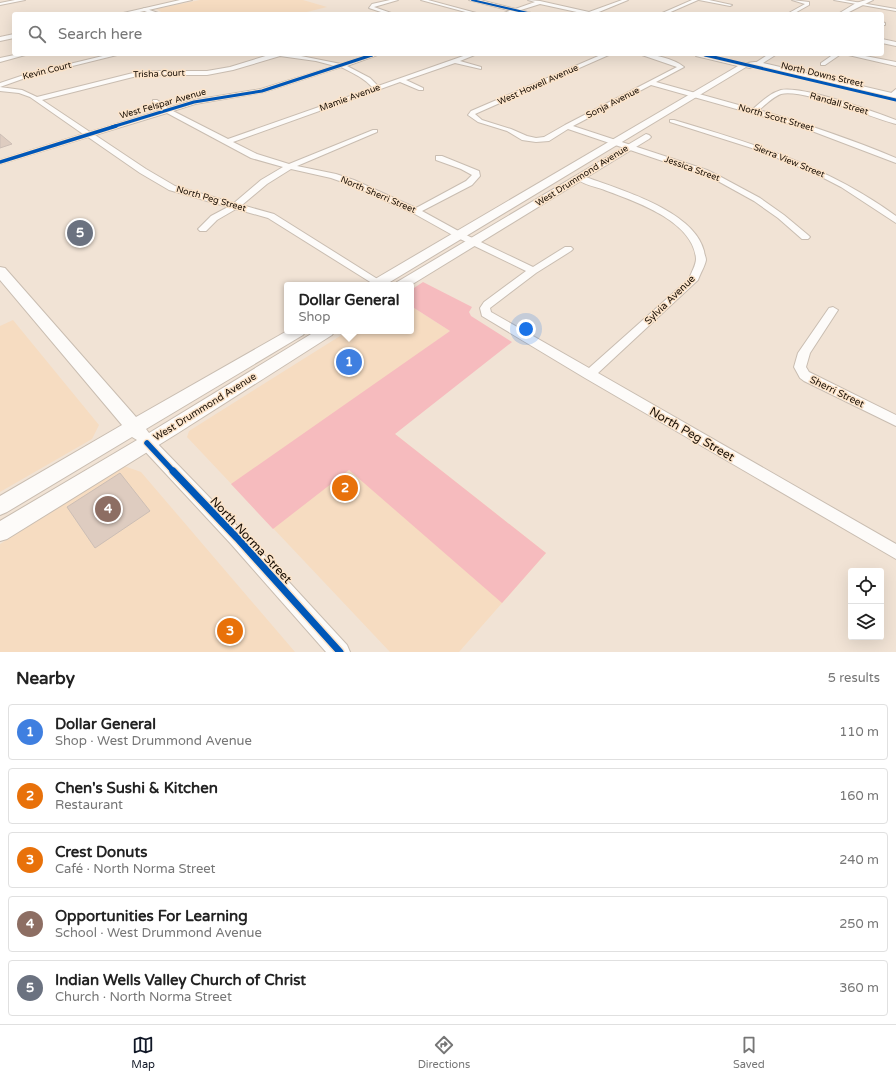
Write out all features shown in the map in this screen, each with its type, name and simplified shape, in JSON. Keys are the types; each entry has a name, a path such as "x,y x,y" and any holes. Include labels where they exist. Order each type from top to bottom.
{"main road":[{"path":"131,12 189,0"},
{"path":"472,0 518,9"},
{"path":"485,0 530,12"},
{"path":"0,39 12,36"},
{"name":"North Downs Street","path":"707,56 745,65 757,66"},
{"name":"North Downs Street","path":"721,56 757,66"},
{"name":"West Drummond Avenue","path":"459,235 745,65"},
{"path":"749,73 757,66"},
{"path":"695,106 720,91"},
{"path":"669,123 683,114"},
{"name":"West Drummond Avenue","path":"407,282 580,178 653,132"},
{"path":"382,282 459,235"},
{"name":"North Norma Street","path":"3,278 148,443"},
{"name":"West Drummond Avenue","path":"0,506 293,334"},
{"name":"West Drummond Avenue","path":"0,532 148,443 322,334"}],"street":[{"path":"0,4 23,0"},
{"path":"385,12 371,8 374,5 396,0"},
{"path":"423,0 470,12"},
{"path":"530,0 582,12"},
{"path":"509,12 548,0"},
{"path":"596,12 626,0"},
{"path":"668,12 696,0"},
{"path":"701,0 730,5"},
{"path":"793,12 807,4 794,0"},
{"path":"836,0 865,3 870,0"},
{"path":"844,12 857,2 896,10"},
{"path":"144,9 151,12"},
{"path":"884,41 896,44"},
{"path":"0,60 17,56"},
{"name":"Kevin Court","path":"0,85 26,76 110,56"},
{"name":"Trisha Court","path":"36,99 133,75 158,73 207,73 231,69 273,56"},
{"path":"294,56 310,58 340,66 365,78 377,88"},
{"name":"West Felspar Avenue","path":"0,162 167,110 210,98 262,91 371,56"},
{"name":"Mamie Avenue","path":"227,142 468,56"},
{"name":"West Howell Avenue","path":"543,140 525,138 509,130 480,121 472,117 471,114 603,56"},
{"name":"Sonja Avenue","path":"543,140 567,126 679,69 681,66 649,56"},
{"path":"757,66 771,56"},
{"path":"823,64 835,56"},
{"path":"857,56 896,64"},
{"path":"454,61 479,68"},
{"name":"North Downs Street","path":"757,66 895,96"},
{"path":"400,80 421,90"},
{"name":"North Scott Street","path":"652,83 754,111 836,136 896,161"},
{"name":"North Peg Street","path":"0,89 20,91 36,99 143,171 172,188 265,214 278,220 376,282"},
{"name":"Randall Street","path":"754,111 782,92 790,91 896,122"},
{"name":"North Sherri Street","path":"155,101 167,110 254,156 290,167 345,180 416,211 459,235 533,271"},
{"name":"Sierra View Street","path":"669,123 757,147 809,168 851,189 896,220"},
{"name":"Jessica Street","path":"567,126 704,172 742,190 770,207 805,237"},
{"path":"203,228 208,222 224,211 235,206 263,183 290,167 325,150 375,131"},
{"path":"416,211 469,183 476,176 476,173 464,167 439,158"},
{"name":"Sylvia Avenue","path":"580,178 657,208 672,217 685,227 694,238 700,249 702,261 698,273 693,280 589,375"},
{"path":"533,271 568,250"},
{"name":"North Peg Street","path":"533,271 488,304 486,311 489,316 896,552"},
{"name":"Sherri Street","path":"832,310 804,352 800,366 804,375 823,387 896,421"},
{"name":"North Norma Street","path":"148,443 237,538 340,652"}],"shaded area":[{"path":"200,0 303,0 327,7 307,12 161,12 156,9"},
{"path":"423,282 472,307 469,312 471,316 512,342 395,434 546,553 502,603 349,470 273,529 231,484 450,331 414,308 414,288"},
{"path":"414,308 450,331 353,401 546,553 459,652 390,652 187,437 189,431 343,334 414,334"},
{"path":"13,320 99,425 92,439 0,492 0,326"},
{"path":"124,466 141,472 295,652 0,652 0,544"}],"building":[{"path":"0,134 12,144 0,148"},
{"path":"120,473 150,511 95,548 67,507"}],"cycle path":[{"path":"472,0 523,12"},
{"path":"0,162 194,102 262,91 371,56"},
{"path":"708,56 896,100"},
{"path":"147,443 237,538 340,652"}],"place":[{"name":"Indian Wells Valley Church of Christ","path":"80,233"},
{"name":"Dollar General","path":"349,362"},
{"name":"Chen's Sushi & Kitchen","path":"345,488"},
{"name":"Opportunities For Learning","path":"108,509"},
{"name":"Crest Donuts","path":"230,631"}]}
